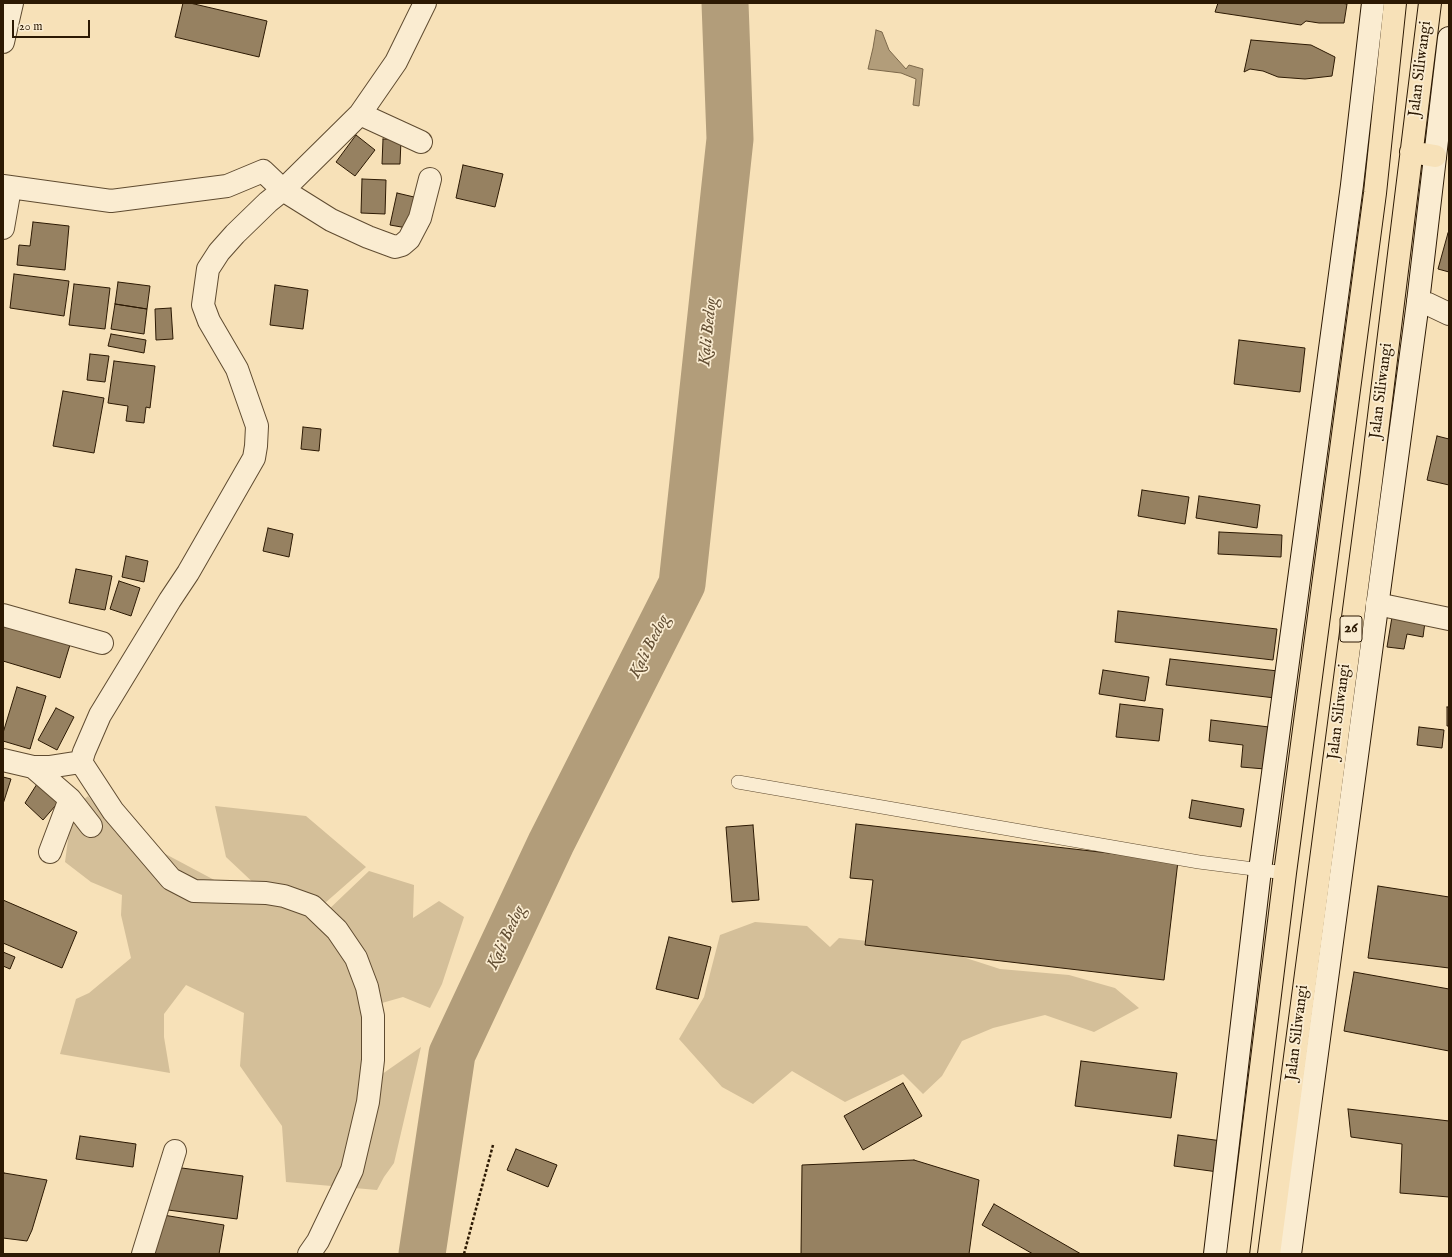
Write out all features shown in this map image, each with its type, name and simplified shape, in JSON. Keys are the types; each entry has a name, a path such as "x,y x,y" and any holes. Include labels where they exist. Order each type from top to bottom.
{"highway":[{"name":"Jalan Siliwangi","path":"1238,1254 1285,873 1374,201 1395,3"},
{"name":"Jalan Siliwangi","path":"1269,1254 1369,496 1430,3"},
{"path":"1411,152 1435,156"}],"street":[{"path":"3,42 12,3"},
{"path":"309,1254 318,1241 352,1170 368,1102 373,1060 373,1016 367,987 356,958 337,930 312,906 284,896 266,893 194,891 171,879 113,811 81,762 100,715 188,573 254,458 257,426 237,369 209,321 203,304 208,269 219,252 268,202 283,190 360,114 396,62 425,3"},
{"path":"1215,1254 1260,870 1352,185 1373,3"},
{"path":"1290,1254 1418,302 1449,38"},
{"path":"360,114 421,142"},
{"path":"3,228 6,187 111,201 227,186 263,171 283,190 331,220 368,237 396,247 402,245 409,239 420,218 430,179"},
{"path":"1418,302 1428,304 1449,314"},
{"path":"1377,604 1449,619"},
{"path":"3,615 102,644"},
{"path":"3,760 41,767 81,762"},
{"path":"41,767 70,799 91,826"},
{"path":"50,852 70,799"},
{"path":"143,1254 175,1151"}],"lane":[{"path":"738,782 1191,860 1285,873"}],"path":[{"path":"464,1254 493,1145"}],"shaded area":[{"path":"876,30 882,32 889,50 906,69 909,65 923,69 919,106 913,105 916,79 901,73 868,69"},
{"path":"88,796 101,811 156,849 220,883 325,913 369,871 414,885 413,918 439,901 464,917 442,984 430,1008 403,997 375,1005 375,1079 421,1047 394,1163 377,1190 286,1182 282,1126 240,1066 244,1013 186,985 164,1014 164,1037 170,1073 60,1054 76,999 89,993 131,958 121,915 122,895 91,882 65,862 72,809"},
{"path":"215,806 306,816 366,867 325,903 260,889 226,857"},
{"path":"755,922 807,926 830,947 839,938 935,948 1000,969 1069,975 1115,988 1139,1008 1094,1032 1045,1015 993,1028 962,1041 942,1076 923,1094 903,1074 845,1102 792,1071 753,1104 722,1087 679,1039 704,997 720,935"}],"building":[{"path":"183,3 190,3 267,21 259,57 175,37"},
{"path":"1218,3 1347,4 1344,23 1319,23 1306,21 1301,25 1215,12"},
{"path":"1251,40 1311,45 1335,57 1332,76 1305,79 1278,77 1263,71 1250,69 1244,72"},
{"path":"356,135 375,150 355,176 336,162"},
{"path":"383,139 401,140 400,164 382,164"},
{"path":"463,165 503,174 495,207 456,198"},
{"path":"362,179 386,180 385,214 361,213"},
{"path":"397,193 414,197 407,228 390,225"},
{"path":"33,222 69,226 65,270 17,265 19,245 30,246"},
{"path":"1449,233 1449,272 1438,269"},
{"path":"14,274 69,281 64,316 10,308"},
{"path":"118,282 150,286 147,309 115,304"},
{"path":"74,284 110,288 105,329 69,325"},
{"path":"275,285 308,290 303,329 270,325"},
{"path":"115,304 147,309 144,334 111,329"},
{"path":"171,308 173,339 156,340 155,309"},
{"path":"111,334 146,340 144,353 108,346"},
{"path":"1239,340 1305,348 1300,392 1234,384"},
{"path":"90,354 109,356 105,382 87,380"},
{"path":"114,361 155,366 150,408 146,407 144,423 126,421 128,406 108,403"},
{"path":"63,391 104,398 94,453 53,446"},
{"path":"303,427 321,429 319,451 301,449"},
{"path":"1437,436 1449,439 1449,485 1427,480"},
{"path":"1142,490 1189,497 1185,524 1138,516"},
{"path":"1199,496 1260,505 1257,528 1196,518"},
{"path":"268,528 293,534 289,557 263,551"},
{"path":"1219,532 1282,535 1281,557 1218,554"},
{"path":"126,556 148,561 144,582 122,577"},
{"path":"76,569 112,576 105,610 69,603"},
{"path":"119,581 140,588 131,616 110,609"},
{"path":"1118,611 1277,629 1273,660 1115,642"},
{"path":"3,617 72,638 60,678 3,661"},
{"path":"1392,617 1425,622 1423,637 1407,634 1404,649 1387,647"},
{"path":"1170,659 1278,671 1275,698 1166,685"},
{"path":"1103,670 1149,677 1145,701 1099,694"},
{"path":"17,687 46,696 30,749 3,741 3,733"},
{"path":"1120,704 1163,709 1159,741 1116,737"},
{"path":"1447,707 1449,707 1449,726 1447,726"},
{"path":"56,708 74,717 57,750 38,740"},
{"path":"1211,720 1269,727 1265,769 1241,767 1243,745 1209,741"},
{"path":"1419,727 1444,730 1442,748 1417,745"},
{"path":"3,777 11,779 3,804"},
{"path":"37,784 62,798 43,820 25,803"},
{"path":"1192,800 1244,809 1241,827 1189,818"},
{"path":"856,824 1178,861 1164,980 865,945 873,880 850,878"},
{"path":"753,825 759,900 732,902 726,827"},
{"path":"1378,886 1449,897 1449,968 1368,958"},
{"path":"3,900 77,932 62,968 3,943"},
{"path":"669,937 711,947 698,999 656,989"},
{"path":"3,952 15,957 10,969 3,966"},
{"path":"1354,972 1449,989 1449,1051 1344,1031"},
{"path":"1081,1061 1177,1073 1171,1118 1075,1106"},
{"path":"903,1083 922,1116 863,1150 844,1116"},
{"path":"1348,1109 1449,1121 1449,1197 1400,1193 1402,1144 1351,1137"},
{"path":"1178,1135 1222,1141 1218,1172 1174,1166"},
{"path":"80,1136 136,1144 133,1167 76,1159"},
{"path":"516,1149 557,1165 548,1187 507,1170"},
{"path":"914,1160 979,1180 969,1254 801,1254 802,1165"},
{"path":"174,1167 243,1176 237,1219 168,1210"},
{"path":"4,1173 47,1180 32,1230 27,1241 3,1238"},
{"path":"994,1204 1081,1254 1033,1254 982,1225"},
{"path":"157,1214 224,1225 219,1254 151,1254"}],"waterway":[{"name":"Kali Bedog","path":"422,1254 452,1054 551,843 682,584 730,139 725,3"}]}
